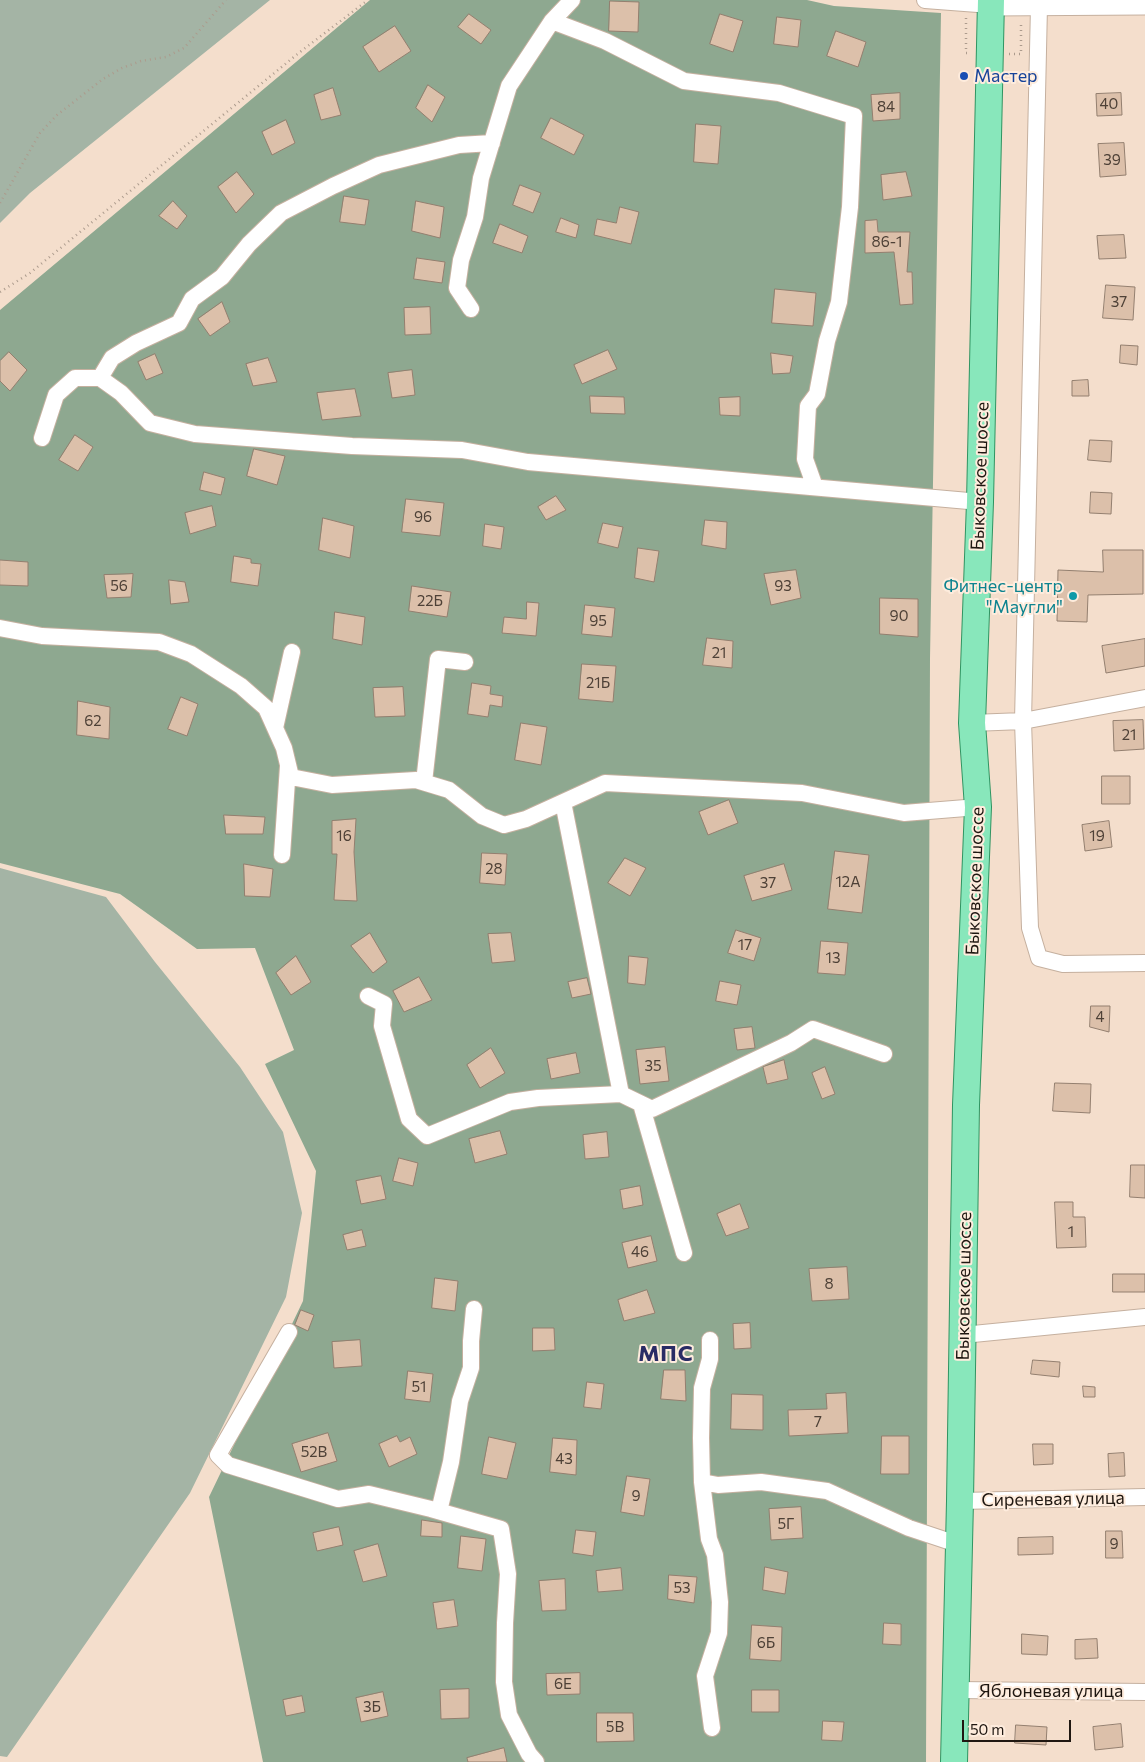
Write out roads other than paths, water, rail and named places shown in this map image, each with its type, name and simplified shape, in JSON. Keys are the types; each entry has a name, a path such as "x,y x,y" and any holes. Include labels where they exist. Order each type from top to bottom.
{"main road":[{"name":"Быковское шоссе","path":"954,1762 960,1545 966,1105 978,807 972,723 980,502 991,3"}],"street":[{"path":"472,309 457,288 461,260 475,216 481,178 509,86 552,20 572,0"},
{"path":"925,0 1039,6 1145,4"},
{"path":"1039,6 1022,721 1030,928 1039,958 1063,964 1145,963"},
{"path":"552,20 605,41 684,80 779,93 854,116 850,207 839,302 827,341 817,394 808,406 805,458 815,487"},
{"path":"100,378 112,358 136,343 179,323 192,299 222,278 248,244 281,213 379,165 458,145 492,143"},
{"path":"42,438 56,395 75,378 100,378 121,393 150,423 195,434 352,446 462,450 528,462 980,502"},
{"path":"0,628 42,636 159,642 191,654 241,686 266,708 284,748 291,777 332,786 416,780 450,790 482,816 504,826 526,819 605,783 802,793 904,813 978,807"},
{"path":"275,728 292,652"},
{"path":"424,782 438,659 466,662"},
{"path":"972,723 1022,721 1145,698"},
{"path":"282,855 288,766"},
{"path":"563,802 621,1094"},
{"path":"368,996 384,1004 382,1026 409,1119 427,1136 510,1102 538,1098 621,1094 652,1110 791,1043 813,1029 884,1054"},
{"path":"641,1104 684,1254"},
{"path":"439,1511 451,1462 460,1401 471,1368 474,1310"},
{"path":"963,1335 1145,1317"},
{"path":"288,1332 218,1455 228,1466 338,1499 369,1494 501,1528 508,1574 504,1682 509,1715 529,1754 536,1762"},
{"path":"710,1340 710,1360 702,1388 702,1482 709,1540 715,1555 720,1602 719,1633 705,1676 712,1728"},
{"path":"702,1482 718,1486 761,1482 827,1491 909,1528 960,1545"},
{"name":"Сиреневая улица","path":"960,1501 1145,1497"},
{"name":"Яблоневая улица","path":"957,1690 1145,1692"}],"place":[{"name":"Мастер","path":"964,76"},
{"name":"Фитнес-центр \"Маугли\"","path":"1073,596"}],"district":[{"name":"МПС","path":"666,1354"}]}
